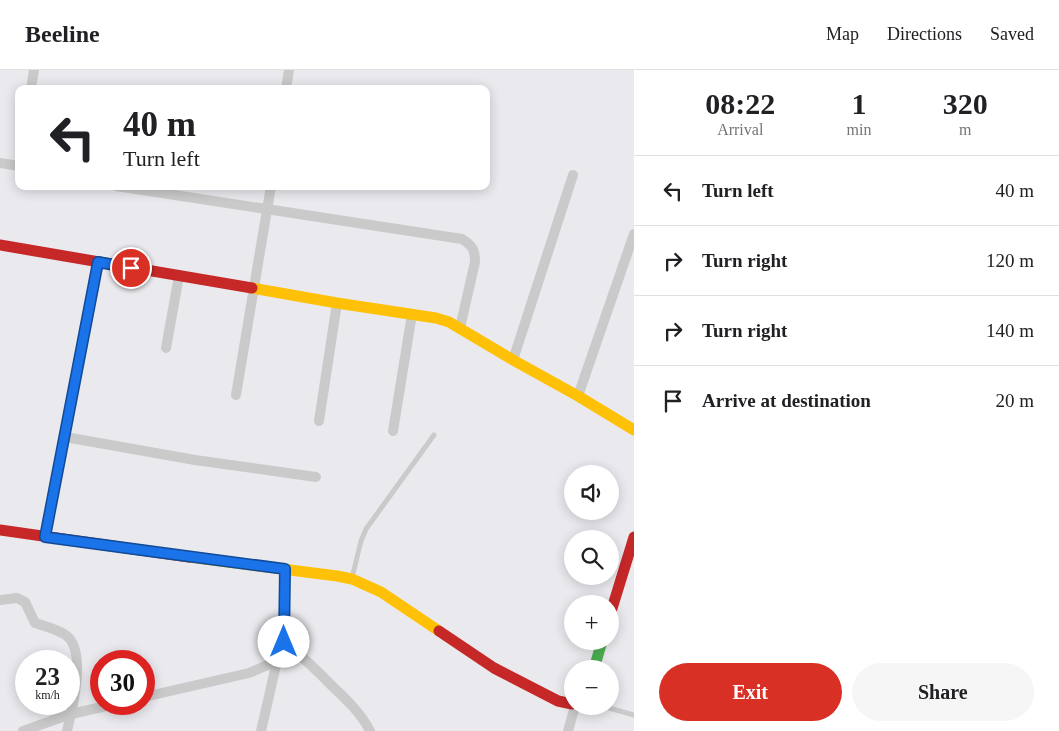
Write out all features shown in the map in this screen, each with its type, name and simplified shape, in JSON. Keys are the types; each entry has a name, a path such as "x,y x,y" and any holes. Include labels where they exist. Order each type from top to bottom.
{"street":[{"path":"32,85 34,70"},
{"path":"287,85 289,70"},
{"path":"0,163 15,165"},
{"path":"513,360 573,175"},
{"path":"141,190 462,239 471,244 476,262 460,328"},
{"path":"236,395 270,190"},
{"path":"578,396 634,234"},
{"path":"0,245 337,303 412,314 449,322 634,430"},
{"path":"45,537 98,262"},
{"path":"166,348 180,276"},
{"path":"319,421 337,303"},
{"path":"393,431 412,314"},
{"path":"65,436 195,460 316,477"},
{"path":"0,530 352,579 381,592 494,668 564,703"},
{"path":"616,595 634,536"},
{"path":"261,731 277,661 284,642 285,569"},
{"path":"0,600 17,598 25,602 35,623 66,635 72,642 75,650"},
{"path":"284,642 313,667 346,700 365,721 370,731"},
{"path":"155,694 249,673 277,661"},
{"path":"23,731 68,715"},
{"path":"67,731 71,715"},
{"path":"568,731 572,715"}],"lane":[{"path":"352,579 361,541 366,529 434,435"},
{"path":"619,711 634,715"}],"traffic: fast":[{"path":"597,660 599,650"}],"traffic: slow":[{"path":"252,288 436,318 449,322 634,430"},
{"path":"189,557 352,579 381,592 439,631"}],"traffic: jam":[{"path":"0,245 252,288"},
{"path":"0,530 189,557"},
{"path":"616,595 634,537"},
{"path":"439,631 494,668 564,702"}],"route":[{"path":"131,268 98,262 45,537 285,569 284,642"}]}
